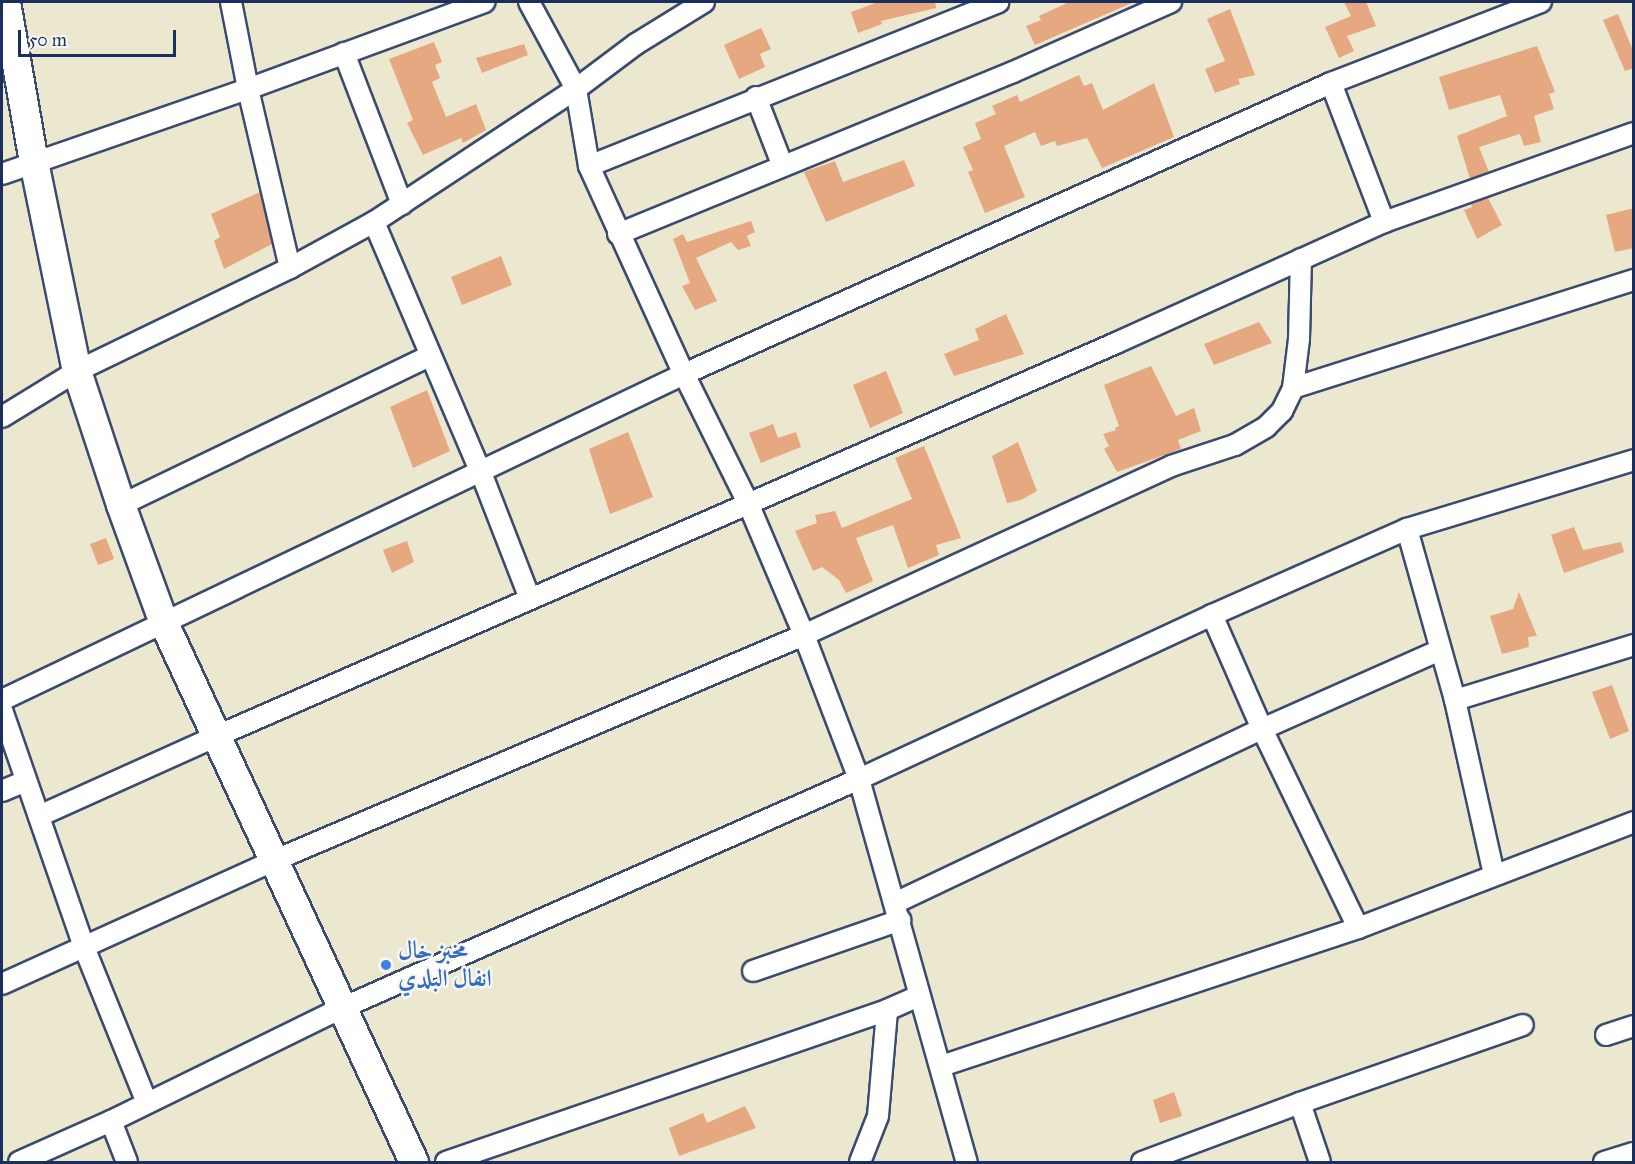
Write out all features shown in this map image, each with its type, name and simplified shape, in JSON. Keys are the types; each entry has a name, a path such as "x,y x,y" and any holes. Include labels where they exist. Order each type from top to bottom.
{"street":[{"path":"6,2 34,162 77,371 121,505 164,623 414,1162"},
{"path":"231,2 248,89 290,268"},
{"path":"2,174 248,89 485,2"},
{"path":"529,2 576,89 590,166 618,234 748,503 804,634 859,779 966,1162"},
{"path":"2,417 77,371 290,268 374,222 576,89 636,44 704,2"},
{"path":"590,166 756,97 998,2"},
{"path":"618,234 1013,72 1171,2"},
{"path":"2,700 684,374 1331,83 1541,2"},
{"path":"344,53 402,204"},
{"path":"1331,83 1384,222"},
{"path":"756,97 782,165"},
{"path":"39,816 1384,222 1634,133"},
{"path":"374,222 429,356 480,470 530,599"},
{"path":"2,984 273,861 804,634 1172,466 1235,445 1266,427 1282,411 1293,388 1299,339 1301,259"},
{"path":"1293,388 1634,280"},
{"path":"121,505 429,356"},
{"path":"19,1162 111,1121 342,1008 859,779 1212,615 1407,529 1634,460"},
{"path":"1407,529 1455,700 1494,875"},
{"path":"1212,615 1262,729 1358,928"},
{"path":"753,971 898,912 1262,729 1440,650"},
{"path":"1455,700 1632,651"},
{"path":"2,710 84,946 147,1103"},
{"path":"2,791 25,781"},
{"path":"941,1066 1358,928 1634,822"},
{"path":"446,1162 887,1010 919,996"},
{"path":"860,1162 878,1116 887,1010"},
{"path":"1142,1162 1300,1103 1523,1025"},
{"path":"1605,1035 1634,1026"},
{"path":"1300,1103 1320,1162"},
{"path":"111,1121 127,1162"},
{"path":"1611,1161 1634,1153"}],"building":[{"path":"878,2 935,2 936,8 881,21 882,24 858,33 851,12"},
{"path":"1069,2 1134,2 1035,45 1026,26 1041,20 1039,16"},
{"path":"1344,2 1366,2 1376,26 1347,36 1354,51 1339,58 1325,27 1351,16"},
{"path":"1230,9 1255,75 1238,79 1240,84 1215,93 1205,69 1225,61 1207,19"},
{"path":"1618,14 1634,53 1634,68 1625,71 1603,20"},
{"path":"761,28 771,49 760,54 765,67 739,79 724,45"},
{"path":"434,42 442,62 435,65 440,78 432,82 446,117 476,104 486,130 463,143 461,138 423,155 407,123 413,120 389,59"},
{"path":"524,44 528,55 482,73 476,58"},
{"path":"1537,46 1555,92 1549,94 1554,109 1534,116 1541,142 1524,146 1520,134 1479,147 1489,172 1470,179 1457,136 1507,116 1500,95 1449,110 1439,77"},
{"path":"1079,75 1084,86 1092,83 1103,110 1154,83 1174,137 1102,168 1087,138 1057,146 1055,141 1041,146 1035,132 1004,146 1025,197 985,213 968,172 973,170 963,147 981,139 975,123 996,114 992,106 1017,95 1020,102"},
{"path":"904,160 915,186 826,222 804,172 835,161 843,182"},
{"path":"260,192 272,244 224,269 214,241 220,237 211,214"},
{"path":"1488,198 1502,225 1477,239 1464,210 1472,207 1471,204"},
{"path":"1634,208 1634,248 1615,252 1606,215"},
{"path":"751,221 755,232 747,236 751,246 738,250 731,242 696,258 717,301 695,310 682,286 690,283 673,239 683,234 687,242"},
{"path":"501,256 512,285 462,305 451,277"},
{"path":"1006,314 1024,354 954,376 944,354 979,340 975,329"},
{"path":"1259,322 1272,343 1214,365 1204,344"},
{"path":"1151,366 1176,416 1194,408 1201,431 1178,440 1181,449 1117,472 1104,449 1109,446 1103,434 1116,430 1115,428 1119,426 1104,385"},
{"path":"886,371 903,413 870,428 853,385"},
{"path":"427,390 450,451 413,468 390,407"},
{"path":"773,424 778,438 796,432 801,447 761,463 749,433"},
{"path":"628,432 653,497 610,514 589,449"},
{"path":"1018,442 1037,491 1021,500 1007,503 992,456"},
{"path":"924,446 961,538 936,545 939,555 908,568 893,525 856,538 873,581 846,593 839,580 822,567 813,571 795,531 817,523 815,515 835,511 842,528 912,499 895,458"},
{"path":"1574,527 1583,550 1621,542 1624,552 1564,573 1551,535"},
{"path":"106,538 114,559 98,565 90,544"},
{"path":"407,541 414,562 392,573 383,550"},
{"path":"1519,592 1537,636 1528,637 1529,647 1502,654 1490,616 1513,609"},
{"path":"1612,685 1629,731 1610,739 1592,692"},
{"path":"1174,1092 1182,1116 1160,1123 1153,1100"},
{"path":"745,1106 756,1128 679,1156 669,1128 703,1113 707,1123"}],"place":[{"name":"مخبز خال انفال البلدي","path":"386,965"}]}
